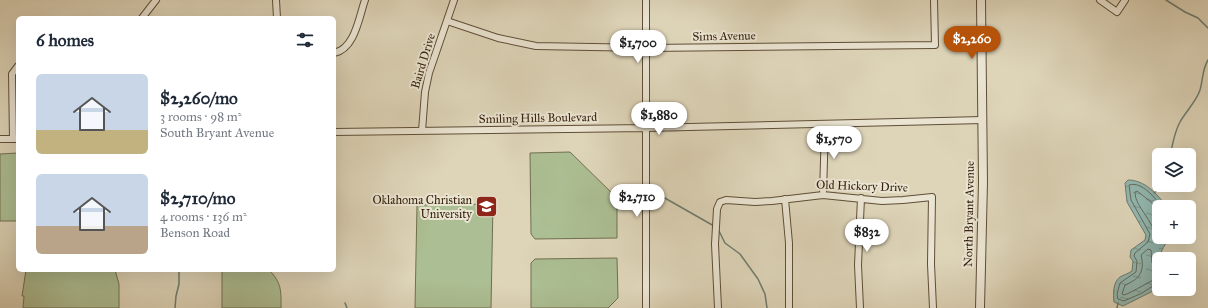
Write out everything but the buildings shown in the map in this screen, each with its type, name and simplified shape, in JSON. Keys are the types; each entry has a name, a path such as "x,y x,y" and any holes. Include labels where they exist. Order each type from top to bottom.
{"street":[{"path":"276,0 277,16"},
{"path":"336,52 345,48 351,40 365,0"},
{"name":"Baird Drive","path":"422,131 425,92 429,73 454,0"},
{"path":"646,0 646,308"},
{"name":"Sims Avenue","path":"448,21 498,38 536,46 647,48 935,44 934,0"},
{"name":"North Bryant Avenue","path":"980,308 983,120 981,0"},
{"path":"1100,0 1117,12 1125,0"},
{"path":"143,16 153,1"},
{"path":"0,139 16,139 15,98 12,74 16,69"},
{"name":"Smiling Hills Boulevard","path":"336,132 646,128 983,120"},
{"path":"824,195 825,124"},
{"name":"Old Hickory Drive","path":"718,308 715,244 717,210 720,202 726,200 755,202 824,195 889,200 932,197 931,264 933,308"},
{"path":"860,308 858,265 861,198"},
{"path":"785,199 789,244 789,308"}],"green space":[{"path":"570,152 617,198 617,238 535,239 531,234 530,153"},
{"path":"16,153 16,221 0,221 0,154"},
{"path":"493,204 491,308 415,308 417,205"},
{"path":"617,258 618,298 608,308 531,308 531,263 535,259"},
{"path":"26,272 116,272 119,284 119,308 23,308 24,296 22,296"},
{"path":"222,272 271,272 279,283 281,308 222,308"}],"water":[{"path":"1128,180 1140,182 1155,193 1161,200 1152,200 1152,244 1166,244 1161,252 1152,252 1152,292 1123,306 1114,302 1115,285 1120,277 1132,271 1133,261 1130,257 1131,250 1145,240 1146,235 1127,202 1125,183"}],"waterway":[{"path":"1166,0 1198,18 1208,28"},
{"path":"1172,148 1178,126 1196,99 1200,90 1208,60"},
{"path":"656,193 714,226"},
{"path":"718,229 725,243 740,254 758,279 765,294 767,308"},
{"path":"175,308 179,284 179,272"},
{"path":"345,303 347,308"},
{"path":"1117,308 1118,303"}],"place":[{"name":"Oklahoma Christian University","path":"487,207"}]}
